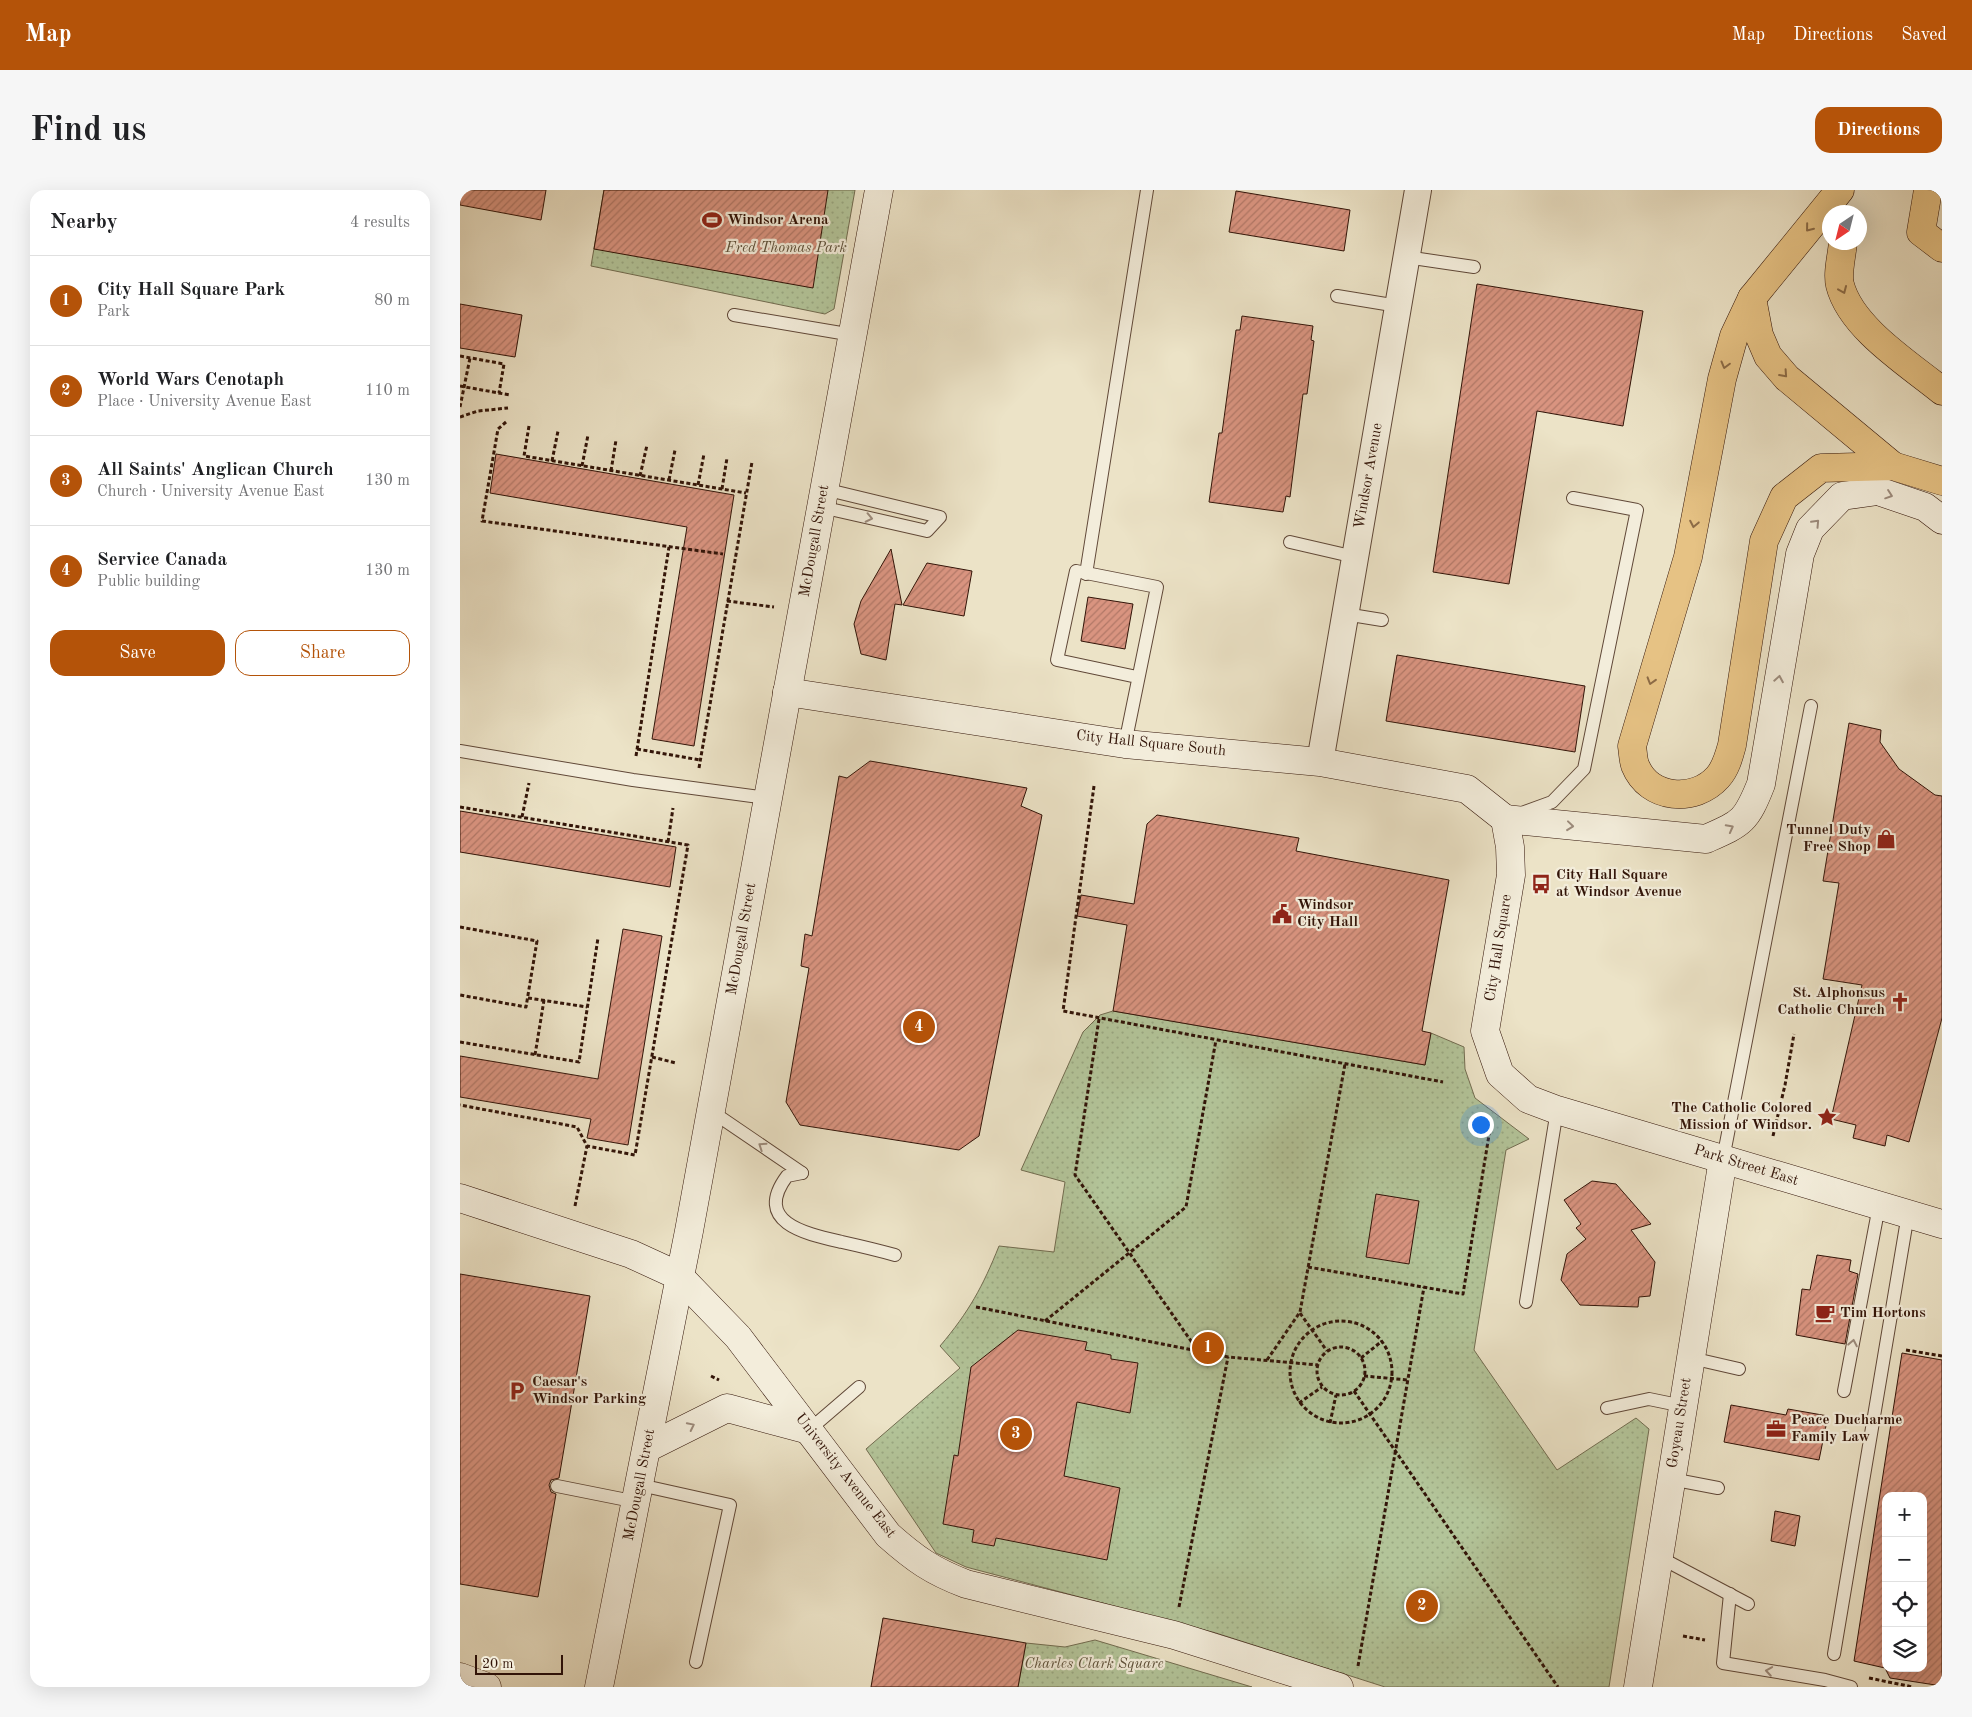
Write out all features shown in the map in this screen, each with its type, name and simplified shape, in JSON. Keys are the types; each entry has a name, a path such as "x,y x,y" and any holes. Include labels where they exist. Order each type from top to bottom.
{"main road":[{"path":"1840,190 1752,298 1726,361 1688,557 1632,746 1635,765 1645,780 1670,794 1693,793 1712,783 1719,776 1727,761 1732,745 1764,540 1784,497 1821,468 1893,466 1942,481"},
{"path":"1846,205 1847,190"},
{"path":"1928,190 1921,232 1942,248"},
{"path":"1842,250 1839,284 1851,308 1870,333 1942,391"},
{"path":"1752,298 1759,335 1768,356 1787,378 1893,466"}],"street":[{"name":"McDougall Street","path":"599,1687 711,1111 880,190"},
{"name":"Windsor Avenue","path":"1320,762 1418,190"},
{"path":"1504,819 1706,839 1735,826 1750,811 1761,784 1800,554 1810,529 1842,496 1878,491 1926,507 1942,520"},
{"name":"City Hall Square South","path":"787,692 1125,744 1320,762 1467,789 1504,819"},
{"name":"City Hall Square","path":"1500,1074 1485,1031 1511,875 1510,846 1504,819"},
{"name":"Park Street East","path":"1500,1074 1528,1099 1557,1110 1942,1224"},
{"name":"Goyeau Street","path":"1638,1687 1723,1159"},
{"name":"University Avenue East","path":"460,1198 631,1254 679,1276 738,1337 888,1535 916,1560 940,1574 974,1586 1348,1678"},
{"path":"647,1448 727,1408 809,1430"},
{"path":"460,1677 487,1687"}],"lane":[{"path":"1086,574 1147,190"},
{"path":"1406,257 1474,267"},
{"path":"1337,296 1398,306"},
{"path":"734,315 853,335"},
{"path":"823,498 940,517 927,531 823,498"},
{"path":"1504,819 1552,802 1584,769 1636,510 1573,498"},
{"path":"1290,542 1355,557"},
{"path":"1125,744 1137,676 1157,587 1076,571 1057,660 1137,676"},
{"path":"1345,614 1382,620"},
{"path":"1723,1159 1811,706"},
{"path":"460,751 633,780 767,798"},
{"path":"1526,1302 1557,1110"},
{"path":"711,1111 802,1173 787,1176 778,1188 776,1209 792,1228 816,1236 895,1255"},
{"path":"1844,1391 1878,1206"},
{"path":"1834,1654 1908,1214"},
{"path":"1691,1358 1739,1369"},
{"path":"809,1430 858,1387"},
{"path":"1607,1408 1649,1399 1683,1406"},
{"path":"1672,1479 1718,1488"},
{"path":"557,1486 730,1505 696,1662"},
{"path":"1659,1557 1748,1604"},
{"path":"1730,1594 1723,1663 1825,1680 1850,1687"}],"path":[{"path":"460,356 504,364 499,393"},
{"path":"460,407 462,387 470,358"},
{"path":"462,387 510,395"},
{"path":"460,417 478,412 508,408"},
{"path":"506,422 498,429 482,521 723,554"},
{"path":"529,426 524,456 746,493"},
{"path":"552,461 558,431"},
{"path":"582,466 588,435"},
{"path":"611,471 616,440"},
{"path":"640,476 646,445"},
{"path":"669,480 675,450"},
{"path":"698,485 704,454"},
{"path":"722,489 727,458"},
{"path":"698,774 752,462"},
{"path":"636,756 669,547"},
{"path":"728,601 774,608"},
{"path":"637,749 700,760"},
{"path":"522,817 529,782"},
{"path":"1094,786 1063,1011 1443,1082"},
{"path":"668,842 674,802"},
{"path":"460,807 688,845 635,1155 587,1146"},
{"path":"460,927 537,941 526,1007 460,996"},
{"path":"460,1042 579,1062 598,938"},
{"path":"528,998 587,1007"},
{"path":"535,1055 544,1000"},
{"path":"1099,1019 1075,1175 1198,1351"},
{"path":"1772,1136 1785,1085 1794,1034"},
{"path":"1045,1321 1186,1207 1216,1040"},
{"path":"652,1057 676,1063"},
{"path":"1267,1360 1300,1312 1345,1064"},
{"path":"460,1105 577,1127 587,1146 575,1207"},
{"path":"1308,1267 1463,1294 1490,1129"},
{"path":"1348,1678 1396,1452 1424,1287"},
{"path":"976,1307 1228,1357 1318,1365"},
{"path":"1300,1312 1327,1351"},
{"path":"1341,1320 1357,1323 1370,1330 1382,1341 1389,1353 1392,1378 1388,1394 1380,1406 1370,1415 1358,1421 1344,1424 1330,1423 1308,1412 1299,1403 1289,1378 1290,1362 1294,1350 1312,1329 1326,1323 1341,1320"},
{"path":"1361,1358 1382,1341"},
{"path":"1342,1347 1356,1352 1361,1358 1364,1376 1354,1391 1348,1394 1336,1395 1322,1387 1317,1372 1318,1365 1327,1351 1342,1347"},
{"path":"1900,1349 1942,1356"},
{"path":"1178,1612 1228,1357"},
{"path":"1364,1376 1408,1380"},
{"path":"1299,1403 1322,1387"},
{"path":"1354,1391 1558,1687"},
{"path":"1330,1423 1336,1395"},
{"path":"1683,1636 1707,1641"},
{"path":"1865,1677 1912,1687"}],"green space":[{"name":"Fred Thomas Park","path":"604,190 855,190 834,309 825,314 591,266"},
{"path":"1113,1011 1425,1065 1431,1033 1464,1047 1465,1069 1475,1098 1529,1139 1506,1150 1474,1350 1557,1470 1636,1418 1649,1429 1609,1687 1385,1687 1216,1633 966,1567 936,1553 866,1449 960,1368 940,1346 959,1322 974,1298 999,1246 1054,1252 1065,1182 1021,1170 1083,1032 1100,1015"},
{"name":"Charles Clark Square","path":"1095,1640 1252,1687 1018,1687 1026,1643 1065,1647"}],"building":[{"path":"460,190 546,190 541,220 460,205"},
{"name":"Fred Thomas Park","path":"604,190 828,190 813,288 594,249"},
{"path":"1236,191 1350,210 1344,251 1229,232"},
{"path":"1477,284 1643,311 1623,426 1537,411 1509,584 1433,572"},
{"path":"460,304 522,315 515,357 460,348"},
{"path":"1242,316 1313,326 1311,340 1314,341 1307,394 1303,394 1290,497 1286,496 1283,512 1209,502 1219,433 1222,433 1236,330 1240,330"},
{"path":"496,454 734,495 694,746 652,739 687,527 490,493"},
{"path":"891,549 902,605 895,604 886,660 861,654 854,624 861,601"},
{"path":"927,563 972,571 964,616 903,605"},
{"path":"1088,597 1133,604 1125,649 1081,641"},
{"path":"1397,655 1585,686 1575,752 1386,721"},
{"name":"St. Alphonsus Catholic Church","path":"1849,723 1881,730 1880,742 1899,769 1935,795 1942,796 1942,1018 1909,1142 1887,1135 1885,1146 1853,1138 1856,1125 1831,1119 1862,985 1823,979 1839,883 1823,881"},
{"path":"870,761 1027,788 1021,806 1042,815 979,1136 959,1150 800,1125 786,1102 809,968 801,966 805,934 812,936 839,776 847,778"},
{"path":"460,811 676,847 670,887 460,852"},
{"name":"Windsor City Hall","path":"1157,815 1299,838 1296,851 1449,880 1422,1031 1431,1033 1425,1065 1113,1011 1127,925 1077,916 1081,895 1134,904 1147,824"},
{"path":"623,929 662,936 628,1145 587,1138 591,1119 460,1097 460,1056 598,1079"},
{"path":"1592,1181 1616,1184 1651,1224 1631,1230 1655,1262 1650,1296 1639,1297 1638,1307 1580,1305 1561,1280 1567,1254 1586,1239 1576,1228 1581,1224 1564,1200"},
{"path":"1376,1194 1419,1201 1409,1264 1366,1257"},
{"name":"Tim Hortons","path":"1817,1255 1851,1260 1849,1271 1858,1274 1845,1344 1796,1335 1802,1289 1810,1290"},
{"name":"Caesar's Windsor Parking","path":"460,1274 590,1296 559,1478 551,1480 549,1485 551,1492 556,1494 538,1597 460,1584"},
{"path":"1018,1330 1087,1342 1085,1350 1111,1355 1111,1359 1138,1363 1130,1413 1077,1402 1064,1476 1120,1488 1107,1560 996,1538 994,1546 972,1542 974,1530 943,1524 954,1455 958,1456 971,1367"},
{"path":"1902,1353 1942,1360 1942,1686 1890,1678 1887,1672 1927,1672 1927,1492 1882,1492 1882,1667 1854,1661"},
{"name":"Peace Ducharme Family Law","path":"1731,1405 1786,1415 1788,1409 1828,1416 1819,1460 1724,1442"},
{"path":"1775,1511 1800,1516 1795,1546 1771,1541"},
{"path":"883,1618 1026,1643 1018,1687 871,1687"}],"place":[{"name":"Windsor Arena","path":"712,220"},
{"name":"Tunnel Duty Free Shop","path":"1886,839"},
{"name":"City Hall Square at Windsor Avenue","path":"1541,884"},
{"name":"Windsor City Hall","path":"1282,914"},
{"name":"St. Alphonsus Catholic Church","path":"1900,1002"},
{"name":"Service Canada","path":"919,1027"},
{"name":"The Catholic Colored Mission of Windsor.","path":"1827,1117"},
{"name":"Tim Hortons","path":"1825,1313"},
{"name":"City Hall Square Park","path":"1208,1348"},
{"name":"Caesar's Windsor Parking","path":"517,1391"},
{"name":"Peace Ducharme Family Law","path":"1776,1429"},
{"name":"All Saints' Anglican Church","path":"1016,1434"},
{"name":"World Wars Cenotaph","path":"1422,1606"}]}
